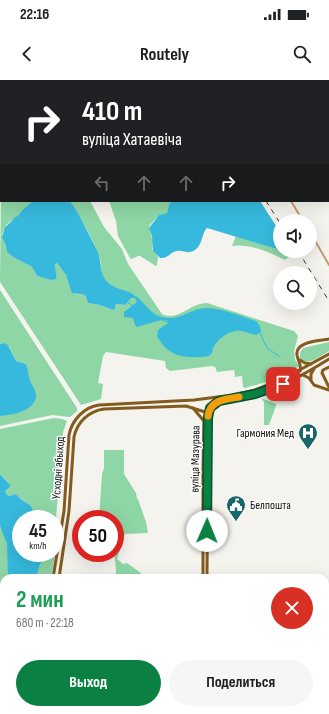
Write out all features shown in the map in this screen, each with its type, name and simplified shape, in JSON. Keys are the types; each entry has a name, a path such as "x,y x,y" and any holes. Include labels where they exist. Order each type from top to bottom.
{"main road":[{"path":"300,371 301,366 297,352 302,345 329,339"},
{"path":"205,412 211,402 225,396 255,390 281,380 329,354"},
{"path":"298,359 305,363 313,364"},
{"path":"205,412 221,400 263,392 283,384 315,368 329,359"},
{"path":"329,367 322,372 329,388"},
{"path":"311,380 311,374 315,368"},
{"path":"303,374 307,376 314,385 329,388"},
{"name":"Усходні абыход","path":"54,574 64,504 69,435 73,424 83,412 96,405 225,396"},
{"path":"166,401 167,406"},
{"name":"Усходні абыход","path":"59,574 69,511 74,438 78,427 87,416 99,410 167,406 190,406 205,412"},
{"path":"190,406 198,413 204,422"},
{"name":"вуліца Мазурава","path":"203,574 206,436 209,410"},
{"name":"вуліца Мазурава","path":"205,412 207,574"}],"street":[{"path":"292,202 299,214"},
{"path":"317,244 329,265"}],"green space":[{"path":"1,202 32,202 21,211 18,216 6,225 2,234 7,252 13,257 32,267 37,276 50,280 57,277 55,272 55,264 57,263 66,275 75,294 85,295 88,303 100,305 113,310 115,309 116,304 124,305 131,298 135,298 136,296 108,284 102,275 100,258 94,244 71,202 91,202 104,227 122,249 128,264 162,314 173,316 195,306 207,303 294,331 298,336 294,351 295,360 299,365 298,367 269,381 245,388 243,387 242,376 234,377 234,370 217,372 215,367 212,366 170,371 166,368 165,361 106,352 103,356 98,383 103,384 101,399 81,405 0,282"},
{"path":"109,202 171,202 167,213 159,215 149,226 153,242 152,249 158,257 156,266 140,256 132,259 130,258 118,236 116,221"},
{"path":"236,236 273,248 273,254 252,247 239,245 232,246"},
{"path":"0,290 77,408 77,411 70,417 52,415 0,426 0,416 23,411 35,399 33,386 29,378 26,364 16,361 9,346 2,343 0,344"},
{"path":"329,342 329,351 318,358 307,361 300,358 300,353 303,348"},
{"path":"261,398 276,404 269,425 264,425 264,402"},
{"path":"54,418 67,421 63,432 57,510 33,510 31,506 15,494 10,496 7,495 5,491 10,487 0,474 0,429"},
{"path":"104,450 124,450 124,474 136,493 146,522 148,533 125,534 124,537 124,510 100,510 102,474 104,468"},
{"path":"0,526 8,548 9,564 8,574 0,574"},
{"path":"42,562 54,562 52,574 37,574"},
{"path":"115,562 121,562 123,564 127,563 141,573 115,574"}],"water":[{"path":"32,202 71,202 97,250 100,257 103,276 107,282 131,293 153,313 162,317 174,318 195,310 206,308 217,309 256,321 260,326 261,332 256,335 241,331 229,333 218,341 211,354 207,356 185,357 174,354 165,347 157,336 158,330 168,323 167,320 161,320 137,327 133,318 124,317 124,312 137,302 135,298 131,298 125,305 116,304 115,309 113,310 100,305 88,303 85,295 72,293 66,275 57,263 55,264 56,279 50,280 37,276 32,267 13,257 7,252 2,237 5,227 18,216 21,211"},
{"path":"171,202 261,202 273,221 273,248 207,228 199,247 193,251 177,251 160,258 153,251 152,236 149,228 159,215 167,213"},
{"path":"4,343 8,345 16,361 26,364 29,378 36,395 32,405 28,408 11,415 0,416 0,344"},
{"path":"0,474 10,485 10,487 5,491 7,495 10,496 15,494 31,506 33,510 12,510 12,562 42,562 37,574 8,574 7,544 0,526"}],"waterway":[{"path":"128,303 134,306"},
{"path":"162,320 168,322"},
{"path":"260,333 267,348 280,357"}],"railway":[{"path":"267,202 274,214"},
{"path":"302,258 329,301"}],"slow traffic":[{"path":"208,416 209,410 215,403 239,397"}],"place":[{"name":"Гармония Мед","path":"308,450"},
{"name":"Белпошта","path":"236,522"}],"route":[{"path":"207,531 209,410 214,404 221,400 263,392 283,384"}]}
